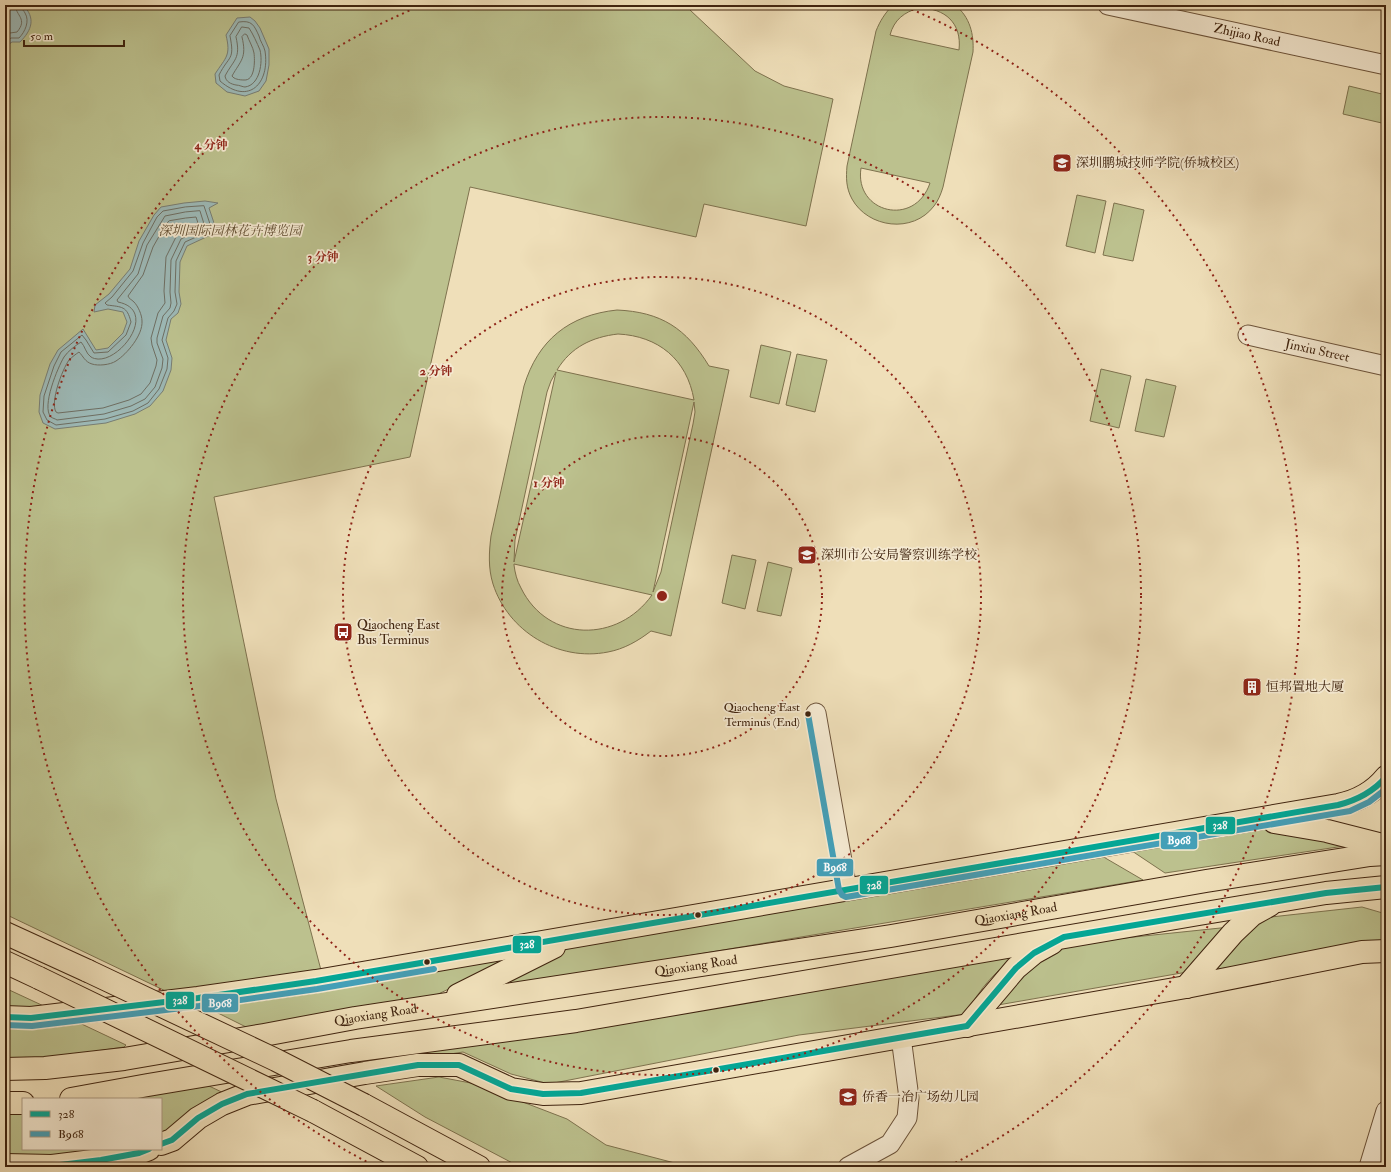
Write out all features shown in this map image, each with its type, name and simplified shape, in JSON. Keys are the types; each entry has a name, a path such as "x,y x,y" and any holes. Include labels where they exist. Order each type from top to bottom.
{"main road":[{"path":"5,1018 31,1018 214,996 316,981 1349,803 1375,790 1386,778"},
{"path":"1251,819 1307,826 1386,846"},
{"name":"Qiaoxiang Road","path":"5,1069 45,1068 124,1059 438,1004 891,936 1206,881 1370,855 1386,854"},
{"path":"76,1098 351,1051 576,1021 1278,901 1386,887"},
{"path":"1186,988 1233,933 1252,915 1278,901"},
{"path":"5,933 276,1060 364,1105 479,1167"},
{"path":"438,1004 577,936"},
{"path":"967,1026 1016,968 1034,953 1064,937"},
{"path":"162,1144 172,1140 198,1118 222,1104 247,1094 411,1066 459,1065 511,1089 543,1094 580,1093 1186,988 1362,952 1386,951"},
{"path":"5,962 313,1111 417,1167"},
{"path":"5,1103 22,1103"},
{"path":"5,1164 52,1167 101,1160 139,1153 146,1150"}],"street":[{"name":"Zhijiao Road","path":"1108,5 1386,65"},
{"name":"Jinxiu Street","path":"1248,336 1386,366"},
{"path":"816,713 847,889"},
{"path":"848,1167 890,1144 907,1118 909,1098 901,1037"},
{"path":"1369,1167 1386,1111"}],"green space":[{"name":"深圳国际园林花卉博览园","path":"5,5 691,5 690,10 755,71 784,86 833,99 806,226 704,204 696,237 470,187 410,457 214,497 276,799 322,974 174,995 5,914"},
{"path":"893,5 955,5 968,20 973,39 973,52 940,195 934,206 925,215 915,221 903,224 891,224 879,221 859,209 852,199 847,179 847,166 876,31 883,17","holes":["919,8 937,11 950,19 958,32 959,50 890,35 894,25 900,17","861,168 930,183 922,197 912,206 900,210 887,209 876,204 867,196 861,183"]},
{"path":"1349,86 1386,95 1386,124 1343,114"},
{"path":"1077,195 1106,201 1095,253 1066,246"},
{"path":"1114,203 1144,210 1133,261 1103,255"},
{"path":"617,310 633,311 647,314 671,324 691,342 709,366 729,370 671,636 651,631 620,649 589,654 571,652 554,647 537,639 523,629 510,616 500,601 493,584 489,554 491,536 524,386 530,370 538,355 547,343 558,333 570,324 600,313","holes":["618,334 646,339 668,352 685,373 694,400 557,370 569,355 583,344 608,335","556,372 514,562 515,540 547,392","694,402 695,412 693,424 661,572 653,592","514,564 652,595 638,611 621,622 603,628 584,630 565,627 548,619 533,606 520,585"]},
{"path":"761,345 791,352 779,404 750,397"},
{"path":"797,354 827,360 815,412 786,405"},
{"path":"1101,369 1131,376 1119,428 1090,421"},
{"path":"1146,379 1176,386 1164,437 1135,431"},
{"path":"732,555 756,560 745,609 722,603"},
{"path":"768,562 792,568 781,616 757,611"},
{"path":"1271,828 1351,845 1165,873 1132,851"},
{"path":"1095,852 1143,880 489,989 583,935"},
{"path":"1362,907 1386,914 1386,942 1213,970 1262,918"},
{"path":"1230,927 1193,971 998,1005 1023,973 1067,944"},
{"path":"1022,953 1005,965 990,979 983,987 966,1014 799,1035 549,1084 511,1074 463,1052 335,1072 328,1068"},
{"path":"514,958 434,996 248,1028 194,1001"},
{"path":"5,988 48,1008 5,1011"},
{"path":"69,1018 126,1045 124,1047 22,1062 5,1061 5,1022"},
{"path":"439,1077 476,1084 567,1119 606,1145 690,1167 520,1167 425,1117 376,1086"},
{"path":"209,1086 228,1095 162,1135 162,1098 137,1098 152,1094"},
{"path":"5,1113 22,1113 22,1150 113,1150 89,1154 5,1158"}],"water":[{"path":"23,5 30,15 31,24 27,33 20,42 12,42 5,47 5,6"},
{"path":"250,17 260,28 269,49 269,65 266,81 259,91 245,96 227,92 216,83 215,74 225,60 228,52 226,35 237,18"},
{"path":"205,201 218,203 209,208 217,232 187,246 180,262 179,292 181,304 178,313 171,319 166,340 172,358 171,370 163,391 150,406 135,414 106,423 55,429 43,423 39,412 40,395 50,364 58,350 83,329 96,350 108,348 123,333 127,322 123,312 108,309 94,312 95,305 109,294 130,269 139,241 154,215 161,207"}],"transit line":[{"name":"B968","path":"808,714 839,890 842,895 846,897 1350,811 1369,802 1386,789"},
{"name":"328","path":"5,1017 31,1018 198,998 316,981 1338,805 1365,795 1386,777"},
{"name":"328","path":"162,1144 172,1140 198,1118 222,1104 247,1094 418,1065 459,1065 511,1089 543,1094 581,1093 967,1026 1016,968 1034,953 1064,937 1326,893 1386,887"},
{"name":"B968","path":"5,1025 32,1026 199,1006 317,989 434,969"},
{"name":"328","path":"5,1165 52,1166 101,1160 139,1153 146,1150"}],"place":[{"name":"深圳鹏城技师学院(侨城校区)","path":"1062,163"},
{"name":"深圳市公安局警察训练学校","path":"807,555"},
{"name":"Qiaocheng East Bus Terminus","path":"343,632"},
{"name":"恒邦置地大厦","path":"1252,687"},
{"name":"Qiaocheng East Terminus (End)","path":"808,714"},
{"name":"侨香一冶广场幼儿园","path":"848,1097"}]}
